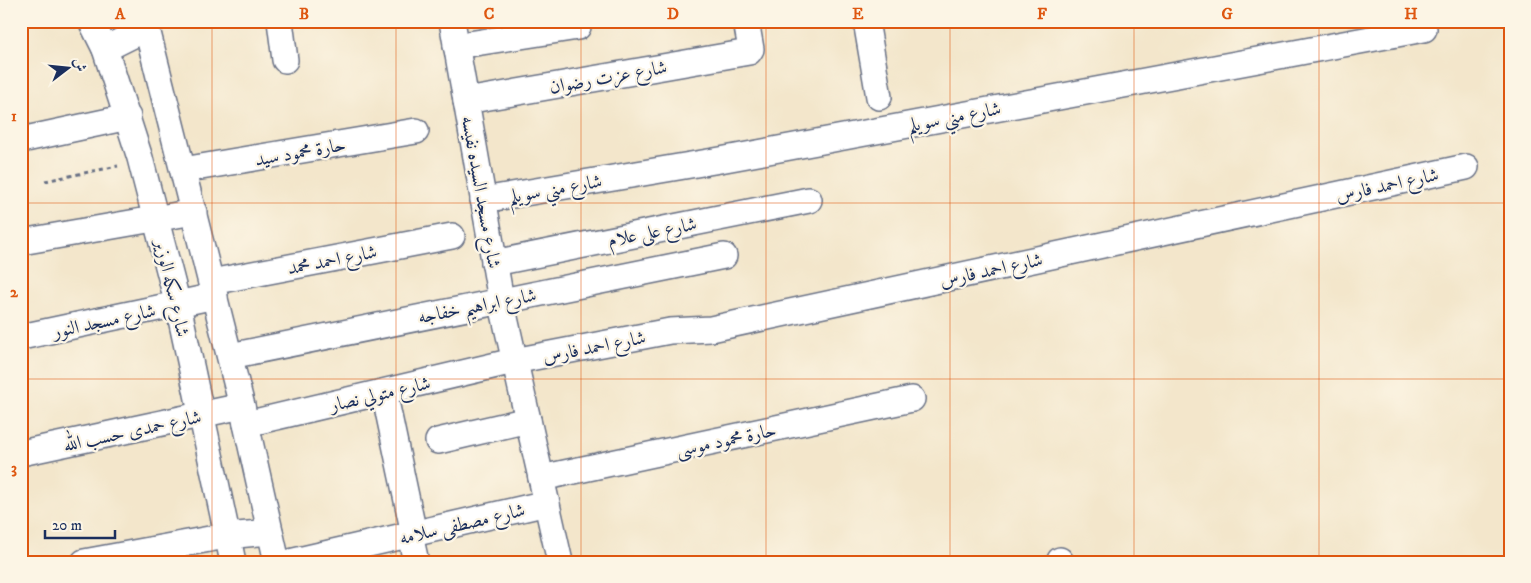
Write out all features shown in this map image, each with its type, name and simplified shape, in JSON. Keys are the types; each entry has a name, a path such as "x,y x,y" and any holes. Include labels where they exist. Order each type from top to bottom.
{"street":[{"name":"شارع سكه الوزير","path":"91,21 105,50 140,158 178,305 233,562"},
{"path":"280,21 285,60"},
{"name":"شارع مسجد السيده نفيسه","path":"452,21 501,300 560,562"},
{"name":"شارع عزت رضوان","path":"466,101 751,50 746,21"},
{"path":"866,21 879,97"},
{"name":"شارع سكه الوزير","path":"146,25 230,356 277,562"},
{"path":"105,50 146,25"},
{"path":"456,46 578,27"},
{"name":"شارع مني سويلم","path":"483,200 730,158 1424,29"},
{"path":"21,140 128,117"},
{"name":"حارة محمود سيد","path":"183,170 416,131"},
{"name":"شارع احمد فارس","path":"514,361 670,331 711,329 1466,167"},
{"name":"شارع على علام","path":"494,262 809,200"},
{"path":"21,242 194,212"},
{"name":"شارع احمد محمد","path":"213,289 452,236"},
{"name":"شارع ابراهيم خفاجه","path":"230,356 724,256"},
{"name":"شارع مسجد النور","path":"21,337 178,305 213,289"},
{"name":"شارع متولي نصار","path":"244,415 384,392 514,361"},
{"path":"384,392 416,562"},
{"name":"حارة محمود موسى","path":"541,478 912,399"},
{"name":"شارع حمدى حسب الله","path":"21,453 201,415 244,415"},
{"path":"438,441 528,420"},
{"name":"شارع مصطفى سلامه","path":"290,562 547,503"},
{"path":"84,562 226,536 270,532"}],"path":[{"path":"46,181 115,167 140,158"},
{"path":"21,542 28,562"}]}
